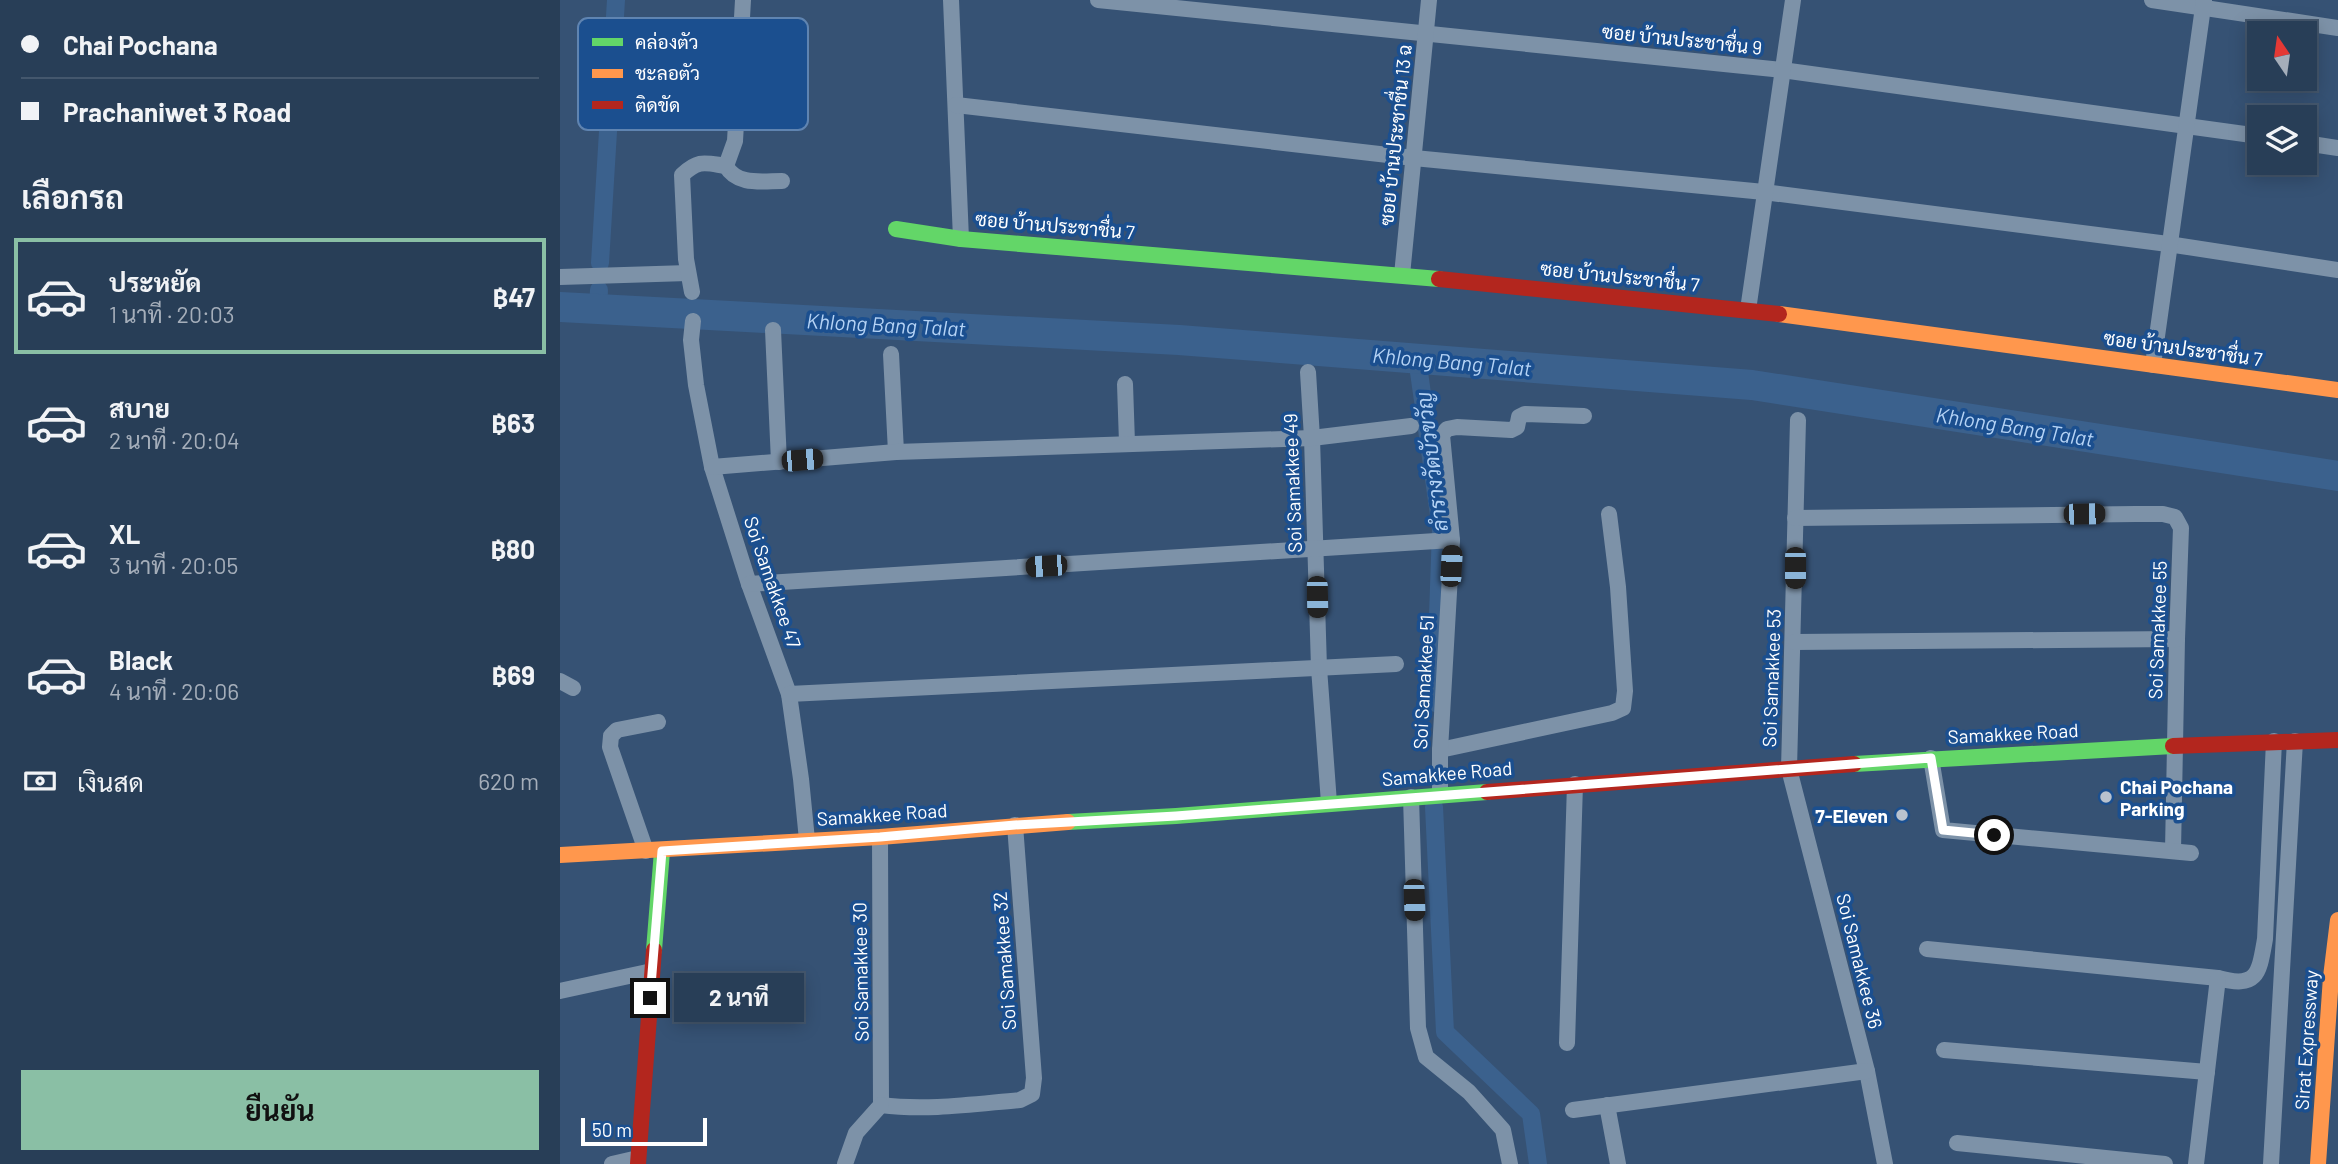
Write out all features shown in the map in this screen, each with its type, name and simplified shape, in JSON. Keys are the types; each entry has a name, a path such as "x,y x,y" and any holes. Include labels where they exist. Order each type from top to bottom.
{"main road":[{"name":"ซอย บ้านประชาชื่น 7","path":"896,229 961,239 1402,275 1748,310 2338,390"},
{"name":"Samakkee Road","path":"560,855 880,837 1931,758 2338,740"},
{"path":"638,1161 652,971 654,851"},
{"name":"Sirat Expressway","path":"2318,1164 2331,977 2338,920"}],"street":[{"path":"742,18 743,0"},
{"path":"951,0 961,239"},
{"name":"ซอย บ้านประชาชื่น 9","path":"1098,0 1782,70 2247,134"},
{"name":"ซอย บ้านประชาชื่น 13 ฉ","path":"1402,275 1429,0"},
{"path":"1748,310 1793,0"},
{"path":"2152,0 2203,4 2338,28"},
{"path":"2153,365 2203,4"},
{"path":"956,105 1414,159 1764,192 2168,244 2338,270"},
{"path":"736,130 735,141 726,166 730,173 739,179 782,181"},
{"path":"2317,145 2338,148"},
{"path":"692,292 688,273 682,175 691,166 701,162 726,166"},
{"path":"560,277 666,276 688,273"},
{"name":"Soi Samakkee 47","path":"693,321 691,340 700,414 712,467 749,584 789,694 807,840"},
{"path":"773,330 779,461"},
{"path":"891,354 896,452"},
{"name":"Soi Samakkee 49","path":"1308,372 1319,668 1329,803"},
{"path":"1125,384 1127,443"},
{"name":"Soi Samakkee 51","path":"1440,794 1444,540 1442,435 1444,431 1457,427 1511,430 1517,427 1520,416 1525,414 1584,416"},
{"name":"Soi Samakkee 53","path":"1789,769 1798,420"},
{"path":"712,467 896,452 1312,438 1411,426"},
{"name":"Soi Samakkee 55","path":"1796,518 2136,513 2175,517 2181,528 2173,851"},
{"path":"1440,750 1612,713 1623,708 1625,691 1618,587 1609,514"},
{"path":"749,584 1444,540"},
{"path":"1794,642 2177,639"},
{"path":"789,694 1396,664"},
{"path":"654,851 610,747 611,736 617,730 658,722"},
{"path":"1927,949 2218,978 2238,984 2252,978 2259,969 2264,939 2274,741"},
{"path":"2271,1164 2295,741"},
{"path":"1931,758 1943,830 2191,853"},
{"name":"Soi Samakkee 36","path":"1789,769 1867,1071 1885,1164"},
{"path":"1567,1043 1575,784"},
{"path":"1411,797 1418,1028 1426,1057 1469,1092 1503,1130 1510,1164"},
{"name":"Soi Samakkee 32","path":"881,1105 903,1108 979,1103 1020,1100 1032,1094 1033,1065 1015,825"},
{"name":"Soi Samakkee 30","path":"880,837 881,1105"},
{"path":"560,990 652,971"},
{"path":"2196,1164 2218,978"},
{"path":"1944,1050 2207,1072"},
{"path":"1573,1110 1867,1071"},
{"path":"850,1163 856,1133 881,1105"},
{"path":"1607,1105 1618,1164"},
{"path":"1957,1143 2165,1164"},
{"path":"612,1164 638,1161"}],"waterway":[{"path":"615,18 616,0"},
{"path":"600,263 608,130"},
{"path":"598,309 599,290"},
{"name":"Khlong Bang Talat","path":"560,307 1179,340 1752,385 2338,476"},
{"name":"ลำรางวัดบัวขวัญ","path":"1417,358 1441,529 1435,703"},
{"name":"ลำรางวัดบัวขวัญ","path":"1434,807 1445,1032 1531,1114 1538,1164"}],"traffic: fast":[{"path":"896,229 961,239 1439,279"},
{"path":"1854,764 2173,746"},
{"path":"1068,822 1487,792"},
{"path":"654,950 662,851"}],"traffic: slow":[{"path":"1779,314 2338,390"},
{"path":"560,855 880,837 1068,822"},
{"path":"2318,1164 2331,977 2338,920"}],"traffic: jam":[{"path":"1439,279 1779,314"},
{"path":"2173,746 2338,740"},
{"path":"1487,792 1854,764"},
{"path":"638,1164 654,950"}],"place":[{"name":"Chai Pochana Parking","path":"2106,797"},
{"name":"7-Eleven","path":"1902,815"}],"route":[{"path":"650,998 662,851 1176,816 1931,758 1943,830 1994,835"}]}
